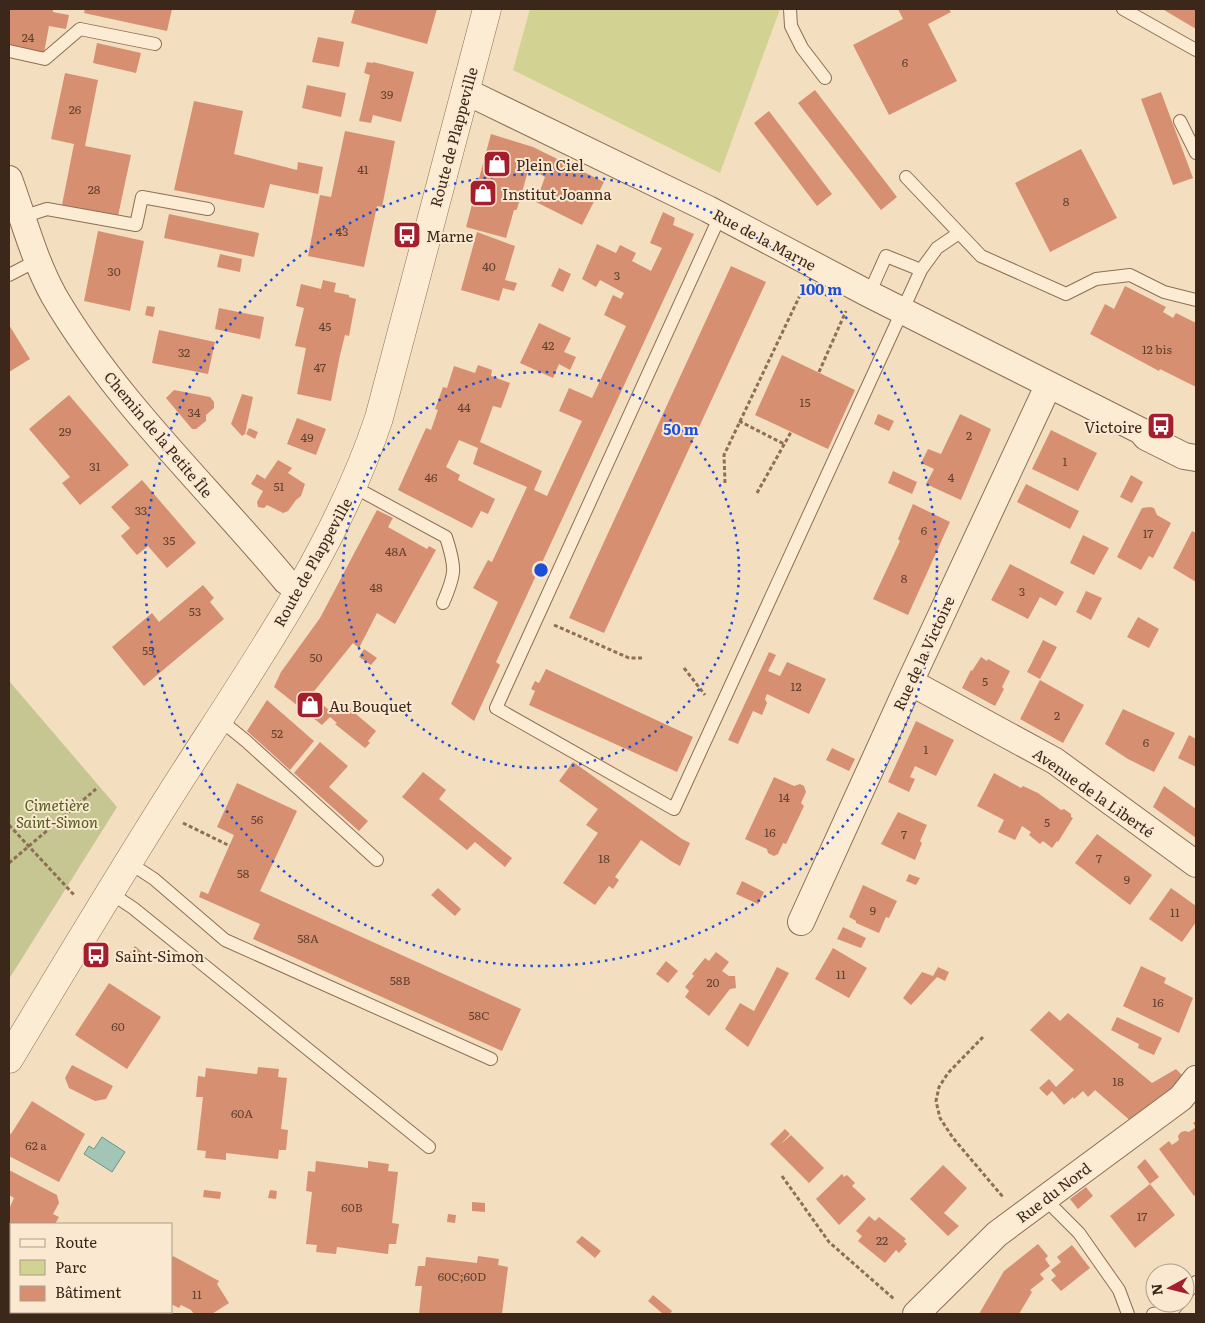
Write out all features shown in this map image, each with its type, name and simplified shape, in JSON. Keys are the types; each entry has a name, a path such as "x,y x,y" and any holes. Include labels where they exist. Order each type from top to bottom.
{"street":[{"name":"Route de Plappeville","path":"9,1059 102,902 299,591 354,487 380,418 487,9"},
{"name":"Rue de la Marne","path":"465,91 720,216 1048,386 1141,431 1146,437 1184,456 1196,458"},
{"name":"Chemin de la Petite Île","path":"9,179 38,260 54,295 119,390 286,581 299,591"},
{"name":"Rue de la Victoire","path":"801,922 1048,386"},
{"name":"Avenue de la Liberté","path":"910,682 1055,761 1196,864"},
{"name":"Rue du Nord","path":"906,1308 1019,1217 1181,1098 1196,1079"}],"lane":[{"path":"790,9 791,26 802,48 825,78"},
{"path":"1123,9 1196,50"},
{"path":"9,51 45,59 80,29 155,44"},
{"path":"1180,121 1196,153"},
{"path":"906,177 981,256 1066,294 1096,279 1130,275 1164,292 1196,300"},
{"path":"22,217 48,209 136,225 142,197 208,210"},
{"path":"720,216 496,708 674,810 921,270 937,248 959,233"},
{"path":"862,291 886,256 921,270"},
{"path":"9,275 38,260"},
{"path":"354,487 446,537 453,560 453,579 442,602"},
{"path":"219,719 246,741 377,860"},
{"path":"128,862 154,880 225,940 491,1059"},
{"path":"102,902 133,908 428,1147"},
{"path":"1046,1197 1054,1208 1079,1233 1120,1290 1128,1314"}],"path":[{"path":"725,483 724,455 814,266"},
{"path":"819,372 862,291"},
{"path":"739,421 784,444"},
{"path":"757,493 791,432"},
{"path":"537,618 629,658 643,658"},
{"path":"684,668 718,712"},
{"path":"9,862 96,789"},
{"path":"163,807 185,825 230,846"},
{"path":"9,826 75,896 102,902"},
{"path":"983,1037 948,1073 939,1087 936,1101 940,1118 953,1138 1019,1217"},
{"path":"782,1176 829,1242 906,1308"}],"green space":[{"path":"530,9 780,9 720,173 513,70"},
{"name":"Cimetière Saint-Simon","path":"9,681 117,807 9,979"}],"shaded area":[{"path":"102,1137 125,1152 112,1172 84,1154 89,1146 94,1149"}],"building":[{"path":"9,9 53,9 53,12 69,15 66,29 49,26 44,53 9,45"},
{"path":"85,9 172,9 167,31 84,13"},
{"path":"355,9 437,9 427,44 351,23"},
{"path":"898,9 949,9 951,12 928,24 957,81 889,115 853,45 903,19"},
{"path":"1196,9 1196,29 1164,10"},
{"path":"318,37 344,42 339,67 312,62"},
{"path":"97,43 141,53 136,73 93,63"},
{"path":"367,62 414,72 401,122 373,115 371,123 359,121 370,75 364,73"},
{"path":"65,73 98,80 85,146 131,155 118,216 62,205 74,144 51,139"},
{"path":"307,85 346,93 341,117 302,108"},
{"path":"815,90 897,197 881,210 798,103"},
{"path":"1161,92 1193,178 1173,185 1141,99"},
{"path":"194,101 243,111 234,154 297,170 298,162 323,167 318,194 270,184 264,208 174,190"},
{"path":"769,111 832,194 817,206 754,123"},
{"path":"345,131 395,141 382,207 377,206 364,267 308,256 320,195 331,197"},
{"path":"491,134 533,147 604,182 582,225 536,202 545,177 529,168 506,238 466,227"},
{"path":"1081,149 1117,218 1050,252 1015,183"},
{"path":"663,212 675,218 673,225 694,234 496,662 500,665 474,721 451,704 498,602 473,588 488,560 492,562 527,487 473,464 478,448 459,440 446,467 460,475 458,480 495,499 488,514 481,511 472,528 398,490 426,428 431,430 438,410 435,409 443,387 447,388 454,366 475,373 478,365 492,370 491,376 510,383 501,408 493,406 480,442 542,471 534,490 547,496 582,421 559,411 569,388 592,398 626,326 604,315 613,295 621,299 624,293 600,280 596,287 582,279 597,244 616,253 620,245 636,253 632,261 651,271 662,248 650,243"},
{"path":"169,214 259,233 254,257 164,238"},
{"path":"98,231 144,241 130,311 84,301"},
{"path":"477,232 515,246 505,280 517,283 514,291 503,288 499,301 461,290"},
{"path":"220,254 242,259 240,272 217,267"},
{"path":"731,266 766,282 604,633 569,618"},
{"path":"559,268 571,274 563,292 551,286"},
{"path":"323,280 336,283 334,292 349,295 349,297 356,299 349,336 345,335 340,355 331,401 297,394 306,348 295,346 304,308 296,306 301,284 321,289"},
{"path":"1125,286 1166,307 1163,312 1173,318 1176,313 1196,323 1196,387 1160,369 1159,371 1090,334 1105,304 1114,309"},
{"path":"147,306 155,307 153,317 145,315"},
{"path":"219,308 264,317 260,339 215,329"},
{"path":"539,323 571,338 564,352 576,357 570,370 559,364 553,378 520,363"},
{"path":"9,325 30,359 9,372"},
{"path":"159,330 215,342 208,374 152,363"},
{"path":"782,355 855,390 828,449 755,415"},
{"path":"174,390 210,397 214,402 214,408 206,415 206,421 196,429 192,429 166,398"},
{"path":"242,394 253,397 245,434 242,436 231,424"},
{"path":"69,395 129,465 80,505 62,483 70,477 29,429"},
{"path":"878,414 894,421 889,431 874,424"},
{"path":"960,414 991,429 961,500 926,484 934,469 921,463 928,449 941,454"},
{"path":"297,418 326,429 316,455 287,444"},
{"path":"249,428 258,432 255,439 246,434"},
{"path":"1051,430 1097,453 1078,491 1032,469"},
{"path":"278,460 292,468 288,473 305,484 301,496 288,511 283,513 267,505 264,508 258,507 257,502 263,491 251,484 257,474 265,479"},
{"path":"893,471 917,482 912,494 888,483"},
{"path":"1131,475 1143,482 1132,503 1120,497"},
{"path":"142,480 196,543 167,568 148,546 137,555 121,536 130,528 111,507"},
{"path":"1026,484 1079,511 1070,529 1017,502"},
{"path":"913,504 950,522 908,615 873,599 900,541 898,539"},
{"path":"1142,508 1154,508 1157,515 1171,523 1153,558 1149,556 1141,570 1117,557"},
{"path":"377,510 393,518 388,527 427,549 429,546 436,550 395,624 377,613 359,648 353,643 311,695 335,715 344,704 376,731 365,748 335,724 337,723 330,717 322,725 274,687 281,672 320,618"},
{"path":"1192,531 1196,533 1196,582 1173,568"},
{"path":"1083,535 1109,548 1094,575 1070,563"},
{"path":"1010,564 1064,592 1056,606 1040,597 1028,619 991,600"},
{"path":"203,585 214,598 210,602 224,619 144,686 112,647 152,613 159,622"},
{"path":"1086,591 1102,598 1091,620 1076,612"},
{"path":"1138,617 1159,629 1149,648 1127,637"},
{"path":"1043,640 1057,647 1040,679 1027,672"},
{"path":"364,649 377,658 371,665 359,657"},
{"path":"769,652 776,655 768,671 780,676 787,662 826,679 809,714 767,694 765,699 767,703 762,715 753,711 738,744 728,740"},
{"path":"981,657 1010,671 1002,687 1004,689 995,706 962,688 971,670"},
{"path":"546,669 693,737 677,772 529,705 535,691 531,689 535,681 539,683"},
{"path":"1040,680 1084,705 1063,743 1020,719"},
{"path":"267,700 314,741 290,770 247,731"},
{"path":"1123,709 1175,733 1154,772 1128,759 1105,744"},
{"path":"916,721 954,740 936,776 915,766 910,777 915,779 909,792 888,782"},
{"path":"1189,735 1196,739 1196,767 1178,758"},
{"path":"320,742 348,766 329,787 368,821 359,831 294,773"},
{"path":"832,748 855,759 849,771 826,760"},
{"path":"573,762 690,843 680,866 641,840 615,877 619,880 613,889 609,886 595,905 563,883 598,833 586,825 598,809 559,781"},
{"path":"423,772 446,790 439,799 512,858 505,867 475,842 467,850 402,797"},
{"path":"994,773 1021,788 1023,786 1038,793 1061,810 1064,809 1071,814 1073,818 1052,848 1043,841 1040,844 1029,835 1031,832 1022,826 1015,840 998,832 1004,820 977,806"},
{"path":"774,777 794,786 800,784 804,786 806,792 801,803 804,806 786,844 783,843 778,854 774,856 768,853 767,849 745,839"},
{"path":"237,783 297,811 260,891 521,1009 502,1051 253,939 260,924 199,897 201,891 208,894 234,835 217,827"},
{"path":"1164,786 1196,809 1196,838 1153,807"},
{"path":"898,812 927,825 915,860 881,844"},
{"path":"1097,834 1152,875 1130,905 1075,863"},
{"path":"909,874 920,878 916,885 906,881"},
{"path":"742,881 764,892 758,904 736,894"},
{"path":"863,885 897,901 889,918 886,917 879,933 856,923 856,921 849,917"},
{"path":"438,888 461,909 455,916 431,895"},
{"path":"1171,888 1196,906 1196,922 1182,942 1149,919"},
{"path":"843,927 866,938 861,948 837,939"},
{"path":"135,946 147,956 140,964 128,955"},
{"path":"833,948 867,968 849,998 815,979"},
{"path":"716,952 729,962 722,971 729,976 735,976 736,988 730,989 709,1016 685,997 689,991 685,987 694,976 692,974 705,958 709,961"},
{"path":"666,961 678,971 668,983 656,974"},
{"path":"1141,966 1166,978 1164,983 1193,998 1179,1033 1123,1006"},
{"path":"777,967 789,973 748,1047 725,1029 740,1003 754,1011"},
{"path":"938,967 949,972 945,981 937,977 911,1005 903,998 922,972 933,976"},
{"path":"109,983 161,1017 127,1069 75,1035"},
{"path":"1049,1011 1060,1021 1068,1013 1152,1083 1176,1069 1186,1079 1133,1123 1095,1090 1088,1097 1083,1091 1064,1105 1052,1091 1047,1096 1039,1088 1049,1079 1056,1087 1074,1070 1030,1030"},
{"path":"1117,1017 1162,1038 1154,1055 1138,1048 1139,1044 1111,1030"},
{"path":"72,1065 113,1086 106,1099 95,1101 69,1088 65,1078"},
{"path":"258,1067 279,1069 278,1077 287,1078 281,1129 288,1130 286,1150 279,1150 278,1159 226,1153 226,1160 205,1158 206,1151 197,1150 203,1097 196,1097 198,1076 205,1077 206,1068 257,1074"},
{"path":"32,1101 85,1134 59,1182 9,1156 9,1133 11,1134"},
{"path":"1196,1127 1196,1194 1194,1196 1159,1149 1169,1141 1172,1145 1179,1140 1178,1136 1181,1132 1189,1132"},
{"path":"785,1129 790,1134 781,1144 791,1135 824,1168 809,1183 770,1144"},
{"path":"1145,1159 1159,1177 1150,1184 1137,1167"},
{"path":"316,1161 368,1168 368,1161 389,1164 388,1171 398,1172 392,1223 399,1224 396,1244 389,1244 388,1254 337,1247 336,1254 316,1252 317,1245 306,1244 312,1192 306,1191 308,1171 315,1172"},
{"path":"943,1165 967,1188 944,1213 959,1226 948,1236 910,1199"},
{"path":"9,1170 57,1195 59,1203 53,1214 59,1217 56,1223 9,1223 9,1209 14,1198 9,1195"},
{"path":"842,1174 844,1177 847,1175 855,1183 852,1186 866,1199 839,1225 816,1199"},
{"path":"1150,1184 1175,1215 1135,1248 1110,1216"},
{"path":"1086,1187 1093,1196 1078,1209 1070,1199"},
{"path":"204,1190 221,1192 220,1199 203,1197"},
{"path":"270,1190 277,1191 276,1199 268,1198"},
{"path":"472,1202 485,1203 485,1212 472,1211"},
{"path":"448,1214 456,1215 455,1223 447,1222"},
{"path":"869,1216 875,1221 879,1217 906,1239 904,1241 907,1244 899,1253 896,1250 885,1263 858,1241 862,1236 856,1231"},
{"path":"582,1236 601,1251 595,1258 576,1242"},
{"path":"1038,1244 1048,1256 1045,1259 1050,1266 1040,1274 1044,1279 1030,1290 1032,1292 1019,1314 979,1314 1004,1271"},
{"path":"1072,1245 1090,1268 1061,1291 1051,1280 1056,1276 1051,1270 1061,1262 1057,1257"},
{"path":"173,1256 219,1281 217,1284 229,1303 212,1314 194,1314 191,1310 181,1305 179,1308 172,1304"},
{"path":"478,1256 499,1259 498,1265 508,1267 502,1314 419,1314 422,1286 415,1286 418,1266 425,1266 426,1257 477,1263"},
{"path":"653,1295 672,1311 670,1314 663,1314 648,1301"}],"place":[{"name":"Plein Ciel","path":"497,164"},
{"name":"Institut Joanna","path":"483,193"},
{"name":"Marne","path":"407,235"},
{"name":"Victoire","path":"1161,426"},
{"name":"Au Bouquet","path":"310,705"},
{"name":"Saint-Simon","path":"96,955"}]}
